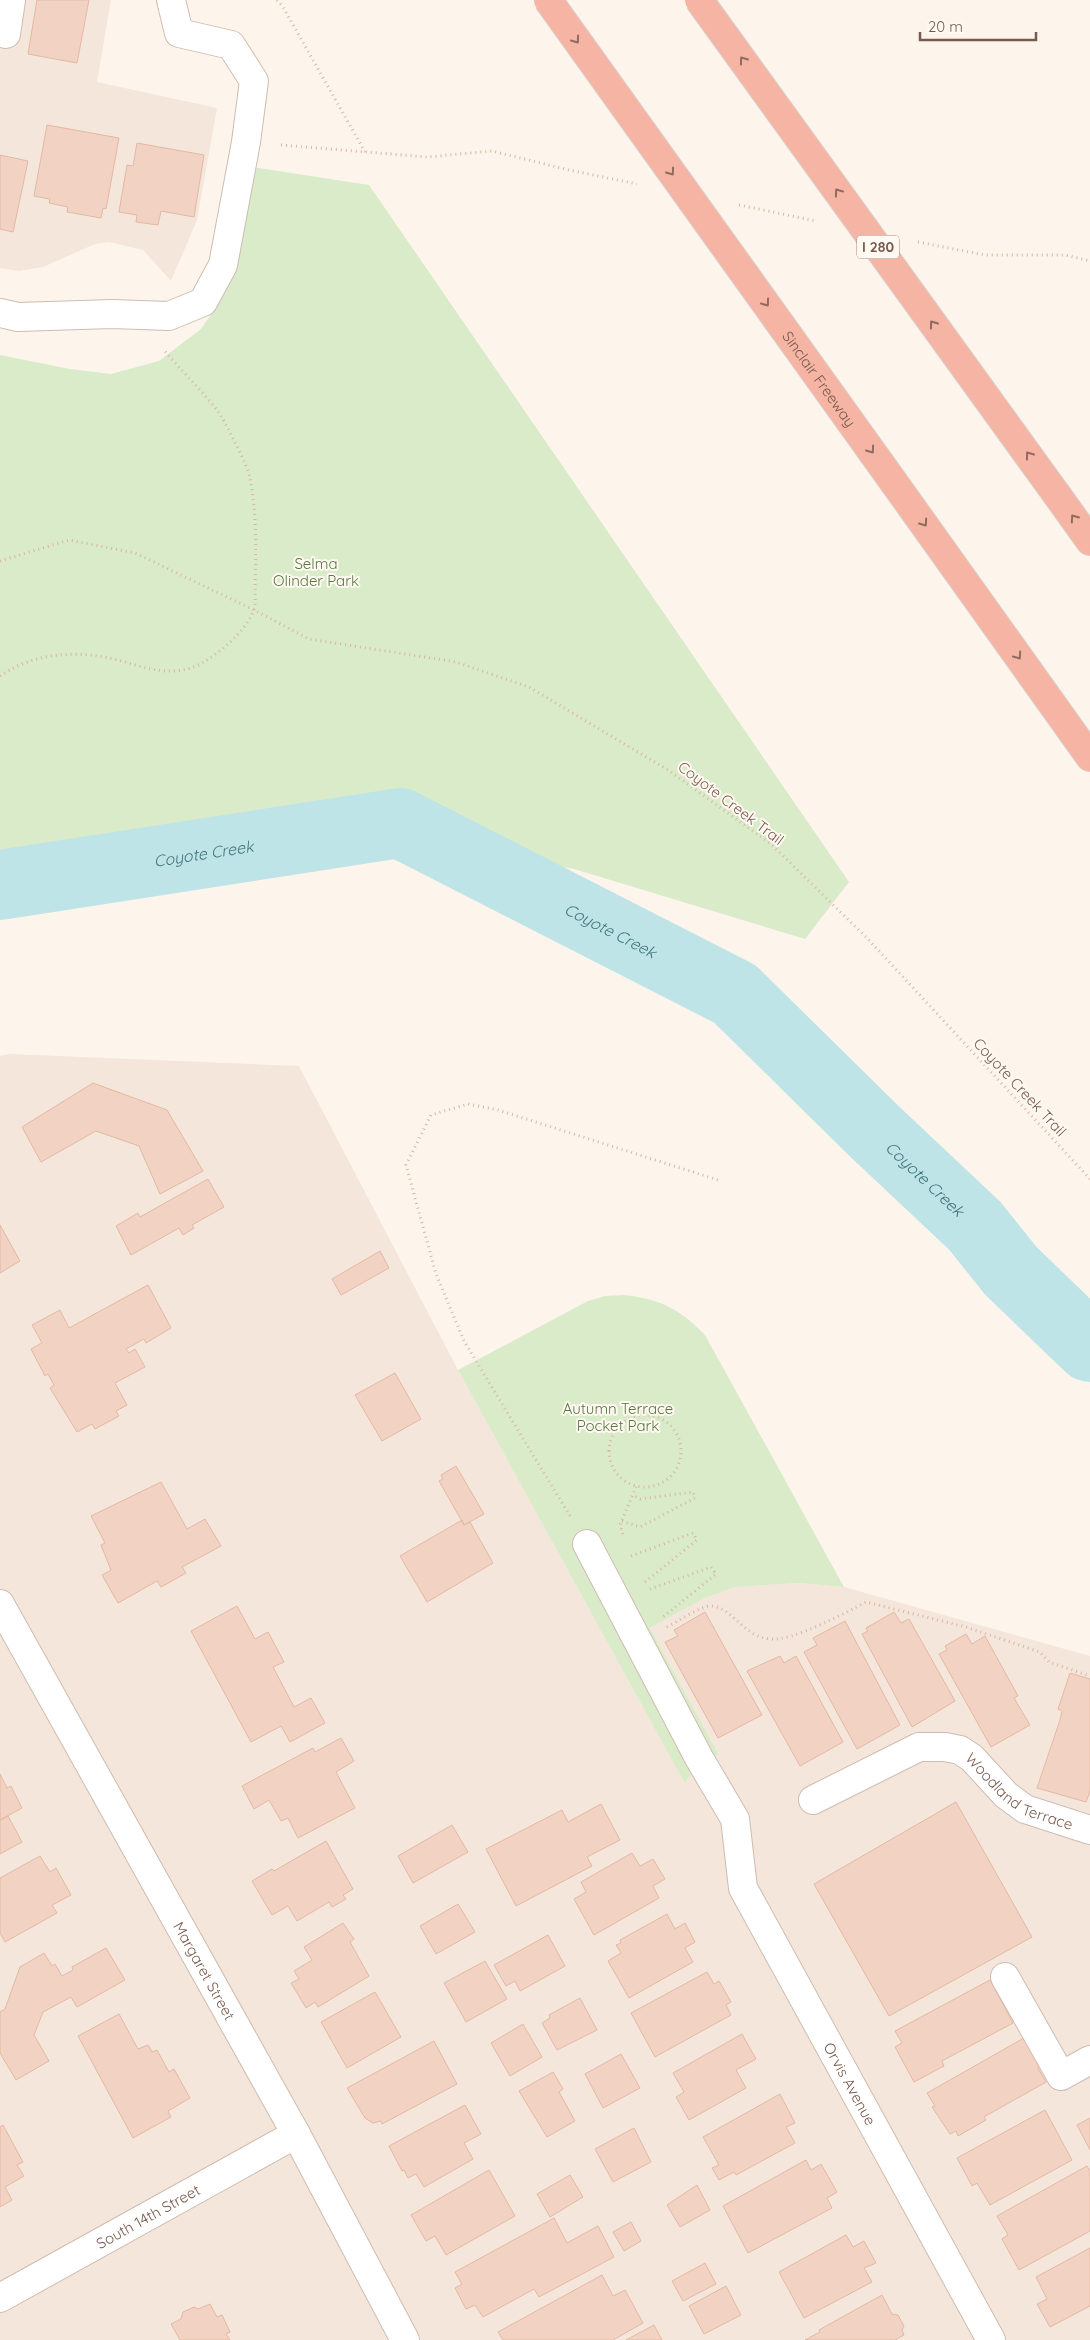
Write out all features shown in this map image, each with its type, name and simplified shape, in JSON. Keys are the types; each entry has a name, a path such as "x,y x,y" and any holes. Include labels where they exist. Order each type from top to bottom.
{"highway":[{"name":"Sinclair Freeway","path":"548,0 1090,757"},
{"name":"I 280","path":"700,0 1090,541"}],"street":[{"path":"6,34 12,0"},
{"path":"0,313 18,317 112,314 169,316 203,302 223,266 246,142 254,81 231,45 179,32 171,0"},
{"path":"588,1544 638,1642"},
{"name":"Margaret Street","path":"2,1615 296,2134 405,2340"},
{"name":"Orvis Avenue","path":"638,1642 699,1758 735,1819 743,1888 991,2340"},
{"name":"Woodland Terrace","path":"813,1800 920,1747 945,1747 960,1750 972,1758 1006,1795 1025,1809 1090,1830"},
{"path":"1005,1977 1061,2076 1090,2060"},
{"name":"South 14th Street","path":"0,2298 296,2134"}],"path":[{"path":"277,0 283,7 365,153"},
{"path":"0,676 32,661 54,654 84,654 110,658 138,667 164,671 190,668 211,657 234,639 254,610 256,540 250,476 220,416 161,347"},
{"name":"Coyote Creek Trail","path":"0,561 69,540 135,553 254,610 309,639 456,662 529,687 668,770 771,844 867,938 1090,1179"},
{"path":"588,1544 464,1341 436,1274 406,1165 431,1116 468,1104 498,1110 718,1180"},
{"path":"639,1415 653,1416 666,1422 676,1432 680,1446 680,1460 674,1473 664,1482 650,1488 636,1487 623,1481 613,1470 609,1457 609,1443 616,1430 626,1420 639,1415"},
{"path":"626,1541 620,1525 636,1487"},
{"path":"622,1521 640,1527 695,1498 693,1492 640,1499 633,1495"},
{"path":"628,1548 631,1556 693,1533 697,1540 645,1582 649,1589 711,1567 716,1574 663,1617 668,1626"},
{"path":"638,1642 703,1608 712,1606 728,1614 755,1637 773,1640 822,1624 866,1602 966,1627 1040,1652 1049,1662 1090,1676"}],"shaded area":[{"path":"0,0 111,0 97,82 217,108 197,220 171,281 143,250 109,242 95,244 43,267 19,271 0,268"},
{"path":"10,1054 299,1066 458,1370 685,1784 693,1771 719,1755 650,1628 705,1598 735,1587 799,1583 844,1587 1090,1656 1090,2340 0,2340 0,1056"}],"green space":[{"name":"Selma Olinder Park","path":"252,167 369,185 849,882 805,939 574,869 398,836 155,833 0,896 0,355 70,369 111,374 159,361 201,329 216,307"},
{"name":"Autumn Terrace Pocket Park","path":"624,1295 648,1299 669,1307 687,1318 705,1335 844,1587 799,1583 735,1587 705,1598 650,1628 719,1755 699,1766 685,1784 458,1370 588,1301 605,1296"}],"building":[{"path":"37,0 89,0 77,63 28,54"},
{"path":"47,125 119,138 106,209 103,208 101,218 67,212 68,207 49,203 50,199 34,196"},
{"path":"137,143 204,155 194,217 161,211 158,225 136,222 137,215 119,212 127,165 133,166"},
{"path":"0,155 28,161 13,232 0,229"},
{"path":"93,1083 167,1110 203,1171 160,1194 139,1146 96,1131 41,1162 22,1127"},
{"path":"208,1179 224,1207 192,1225 194,1228 183,1235 179,1228 131,1255 116,1226 138,1213 140,1217"},
{"path":"0,1225 20,1261 0,1273"},
{"path":"380,1251 389,1268 341,1295 332,1279"},
{"path":"148,1285 171,1328 146,1343 144,1339 126,1349 129,1353 135,1349 145,1367 115,1383 127,1405 116,1411 119,1416 95,1429 92,1424 77,1432 50,1388 54,1385 48,1374 45,1376 31,1349 42,1343 32,1325 60,1310 69,1328"},
{"path":"395,1373 421,1419 382,1441 355,1395"},
{"path":"456,1466 484,1514 464,1525 439,1481 443,1479 441,1475"},
{"path":"161,1482 187,1529 205,1519 221,1546 182,1567 186,1573 161,1587 157,1581 118,1603 102,1575 111,1570 101,1545 105,1543 91,1516"},
{"path":"462,1520 464,1525 470,1522 493,1563 427,1602 400,1556"},
{"path":"237,1606 255,1639 268,1632 284,1662 273,1667 294,1707 311,1698 325,1723 290,1742 281,1726 251,1742 191,1631"},
{"path":"705,1612 762,1715 718,1738 665,1642 678,1636 674,1630"},
{"path":"894,1612 901,1623 909,1619 955,1701 912,1727 862,1634 868,1631 866,1628"},
{"path":"845,1621 900,1725 857,1749 804,1652 817,1645 813,1638"},
{"path":"966,1634 972,1644 985,1636 1018,1696 1014,1698 1030,1725 991,1747 939,1654 947,1650 945,1646"},
{"path":"780,1656 784,1663 796,1656 843,1742 800,1766 747,1671"},
{"path":"1070,1673 1090,1679 1090,1791 1086,1802 1037,1788 1060,1720 1062,1711 1058,1709"},
{"path":"341,1738 354,1761 336,1772 355,1808 298,1838 288,1818 281,1821 269,1800 254,1809 242,1786 313,1748 315,1752"},
{"path":"0,1774 7,1788 11,1786 22,1808 0,1820"},
{"path":"956,1802 1032,1937 889,2016 814,1884"},
{"path":"601,1804 620,1840 587,1857 592,1866 516,1906 486,1849 562,1810 568,1822"},
{"path":"8,1816 22,1842 0,1854 0,1820"},
{"path":"452,1825 468,1852 413,1883 398,1856"},
{"path":"326,1841 353,1889 343,1895 346,1899 332,1907 329,1902 297,1921 288,1906 272,1915 252,1881 272,1869 274,1871"},
{"path":"632,1853 640,1866 653,1859 665,1879 653,1886 659,1898 594,1935 574,1899 586,1892 581,1882"},
{"path":"40,1856 50,1872 56,1868 71,1895 52,1905 57,1913 5,1942 0,1933 0,1878"},
{"path":"458,1904 475,1932 436,1954 420,1926"},
{"path":"667,1914 675,1929 685,1923 695,1942 685,1948 693,1962 629,1998 608,1961 621,1953 616,1945 621,1943 620,1940"},
{"path":"343,1923 354,1939 350,1942 369,1976 318,2007 315,2002 306,2008 291,1983 299,1979 294,1971 312,1960 304,1947"},
{"path":"548,1935 565,1966 520,1991 515,1981 506,1986 494,1965"},
{"path":"106,1948 125,1980 77,2007 71,1997 43,2012 34,2035 49,2061 16,2080 0,2053 0,2012 5,2009 20,1967 44,1953 52,1966 55,1964 62,1976 73,1970 72,1967"},
{"path":"485,1961 507,1999 466,2022 444,1983"},
{"path":"707,1972 714,1984 719,1981 731,2002 726,2005 731,2015 655,2057 631,2013"},
{"path":"990,1980 1013,2023 942,2061 944,2066 914,2082 895,2047 902,2043 895,2031"},
{"path":"375,1992 401,2037 347,2068 321,2022"},
{"path":"580,1998 597,2030 557,2050 542,2023 550,2018 549,2015"},
{"path":"119,2014 138,2049 148,2045 152,2052 157,2050 169,2072 174,2069 190,2098 168,2111 171,2117 133,2138 78,2036"},
{"path":"523,2024 542,2057 510,2076 491,2043"},
{"path":"742,2034 756,2059 736,2070 746,2088 689,2120 676,2097 684,2092 673,2073"},
{"path":"1024,2038 1041,2067 1038,2068 1046,2082 984,2117 986,2120 958,2136 956,2131 950,2134 932,2107 935,2106 927,2093"},
{"path":"434,2041 457,2084 382,2124 381,2121 373,2123 365,2118 347,2088"},
{"path":"621,2054 640,2088 603,2108 585,2074"},
{"path":"553,2072 563,2089 559,2092 575,2121 547,2137 519,2091"},
{"path":"780,2094 795,2123 786,2127 795,2143 736,2175 734,2172 719,2180 712,2168 719,2165 703,2137"},
{"path":"465,2105 481,2134 464,2143 473,2159 424,2187 416,2174 408,2178 404,2170 402,2171 389,2146"},
{"path":"1045,2110 1072,2160 990,2205 977,2183 972,2186 957,2158"},
{"path":"1090,2118 1090,2150 1077,2125"},
{"path":"3,2125 23,2162 17,2165 24,2176 5,2187 12,2200 0,2207 0,2127"},
{"path":"634,2128 651,2162 613,2182 595,2149"},
{"path":"806,2160 811,2170 821,2164 837,2192 827,2198 832,2208 748,2253 723,2206"},
{"path":"1087,2166 1090,2171 1090,2231 1019,2270 1002,2239 1008,2235 997,2216"},
{"path":"489,2170 515,2216 446,2255 435,2236 426,2241 411,2215"},
{"path":"570,2175 583,2197 550,2217 537,2194"},
{"path":"697,2185 710,2210 680,2227 667,2205"},
{"path":"554,2218 567,2243 598,2226 614,2257 539,2297 534,2289 483,2317 475,2305 466,2309 455,2288 462,2284 455,2272"},
{"path":"631,2222 641,2241 624,2251 613,2232"},
{"path":"846,2235 853,2247 864,2241 876,2263 864,2268 872,2282 804,2318 779,2272"},
{"path":"1090,2248 1090,2306 1050,2327 1037,2304 1047,2299 1036,2277"},
{"path":"705,2263 716,2284 683,2301 672,2281"},
{"path":"602,2275 613,2296 625,2290 643,2323 613,2340 503,2340 498,2332"},
{"path":"726,2286 741,2315 704,2334 689,2306"},
{"path":"882,2295 892,2314 898,2315 904,2326 902,2330 904,2335 895,2340 805,2340 820,2332 819,2330"},
{"path":"210,2304 217,2317 222,2315 230,2332 226,2334 230,2340 180,2340 171,2324 181,2319 183,2312 194,2307 198,2309"},
{"path":"654,2325 662,2340 626,2340"}],"waterway":[{"name":"Coyote Creek","path":"0,885 400,823 735,994 874,1131 975,1226 1011,1271 1090,1347"}]}
